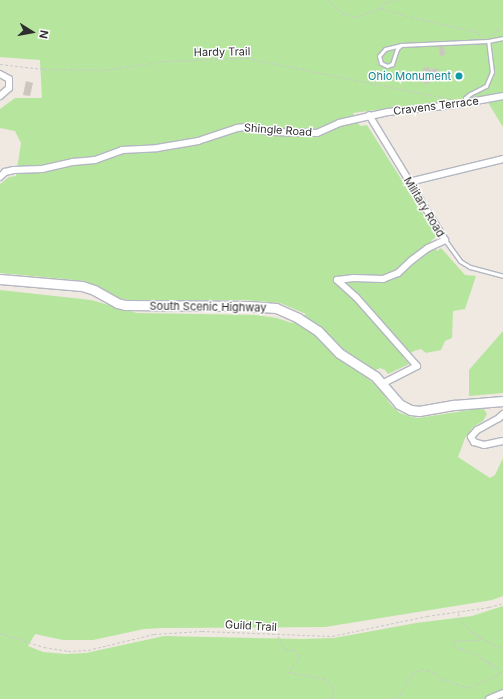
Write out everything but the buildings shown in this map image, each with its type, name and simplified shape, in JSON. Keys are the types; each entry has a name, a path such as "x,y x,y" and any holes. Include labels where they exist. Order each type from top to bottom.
{"main road":[{"name":"South Scenic Highway","path":"0,279 82,286 94,290 117,303 125,305 248,306 276,308 309,324 318,331 342,356 369,372 383,383 399,404 411,410 503,401"}],"street":[{"path":"0,74 9,79 9,88 0,96"},
{"name":"Cravens Terrace","path":"369,116 503,96"},
{"name":"Shingle Road","path":"0,177 6,172 14,170 42,169 73,162 95,160 122,150 157,148 198,141 237,128 245,127 271,132 317,133 339,123 369,116"},
{"name":"Military Road","path":"369,116 445,240 428,248 398,273 383,278 354,278 337,280 356,297 417,366 383,383"},
{"path":"409,182 503,159"},
{"path":"503,414 499,418 476,430 471,437 474,442 484,446 503,441"},
{"path":"490,699 503,693"}],"lane":[{"path":"401,45 392,64 387,66 381,64 379,56 385,49 401,45 503,38"},
{"path":"465,102 465,98 470,94 486,86 492,72 488,40"},
{"path":"445,240 460,261 470,268 503,276"}],"path":[{"path":"327,0 346,15 356,17 381,8 411,17 474,31 488,40 497,30 503,28"},
{"path":"381,8 385,2 397,0"},
{"name":"Hardy Trail","path":"0,64 44,69 105,70 165,61 247,58 453,100"},
{"name":"Guild Trail","path":"0,633 44,647 68,651 88,650 154,634 238,632 277,635 332,636 427,616 489,607 503,603"},
{"path":"458,612 464,624 472,632 498,646 503,645"},
{"path":"277,635 285,649 294,650 300,656 288,672 323,678 334,688 332,699"},
{"path":"395,699 400,695 412,674 421,669 433,672 442,679 469,688 503,671 471,652 454,645 453,641 476,640 482,637"}],"green space":[{"path":"0,0 503,0 503,127 484,96 353,113 360,126 367,125 437,236 431,241 437,251 441,248 465,275 476,276 465,309 453,311 452,338 445,341 441,350 426,353 421,349 414,351 403,357 409,364 388,374 385,370 380,368 365,376 380,389 390,404 400,413 412,417 418,418 483,408 487,414 483,421 473,427 465,438 458,457 490,478 495,475 503,458 503,596 492,600 325,627 144,629 93,640 63,640 35,634 28,646 43,652 65,654 86,653 164,636 303,639 334,638 416,623 472,616 503,606 503,699 0,699 0,290 91,300 137,313 256,315 277,318 292,323 306,314 280,303 244,300 134,301 118,298 85,281 0,273 0,184 9,177 16,176 21,143 15,131 0,128 0,109 15,98 42,98 40,60 0,57"},
{"path":"503,331 503,393 469,396 469,370"}],"place":[{"name":"Ohio Monument","path":"459,76"}]}
